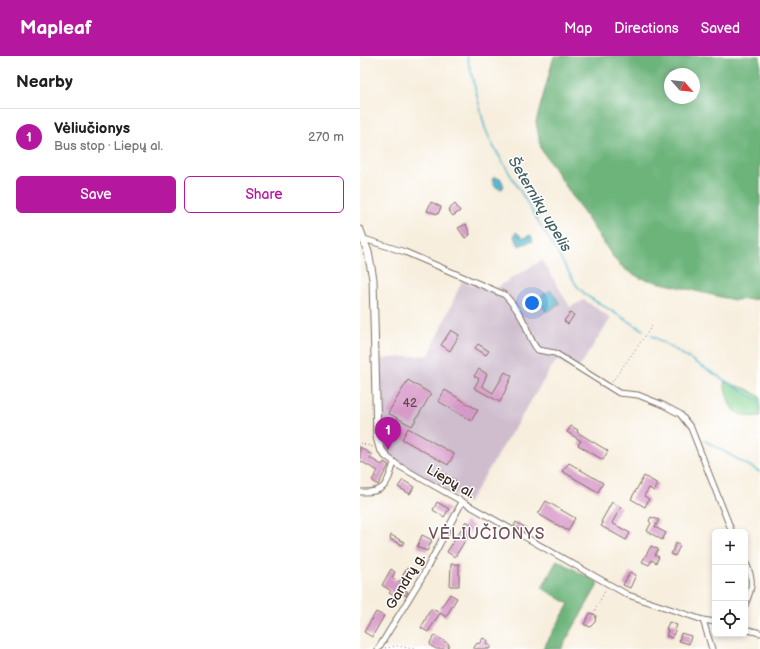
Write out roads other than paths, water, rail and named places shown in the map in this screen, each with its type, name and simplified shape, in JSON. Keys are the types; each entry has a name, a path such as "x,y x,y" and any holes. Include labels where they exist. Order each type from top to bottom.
{"main road":[{"name":"Liepų al.","path":"360,230 364,239 373,279 377,437 380,448 386,456"}],"street":[{"path":"364,239 405,252 505,295 515,307 525,324 531,342 538,350 555,353 619,393 638,396 663,405 680,414 691,428 731,529"},
{"name":"Liepų al.","path":"386,456 394,463 628,595 702,620 712,622"},
{"path":"360,492 371,492 381,489 388,480 394,463"},
{"name":"Gandrų g.","path":"378,649 421,579 462,502"},
{"path":"746,601 752,586 752,575 747,565"},
{"path":"702,620 712,649"},
{"path":"748,628 760,633"}],"water":[{"path":"494,177 501,179 504,186 502,189 495,187 492,180"},
{"path":"516,232 523,238 531,235 533,241 519,246 514,236"},
{"path":"551,290 560,304 546,312 538,298"}],"waterway":[{"name":"Šeternikų upelis","path":"467,56 485,128 492,144 577,286 587,296 643,330"},
{"name":"Šeternikų upelis","path":"651,335 760,402"},
{"path":"704,440 760,472"}],"place":[{"name":"Vėliučionys","path":"388,450"}],"district":[{"name":"VĖLIUČIONYS","path":"487,533"}]}
